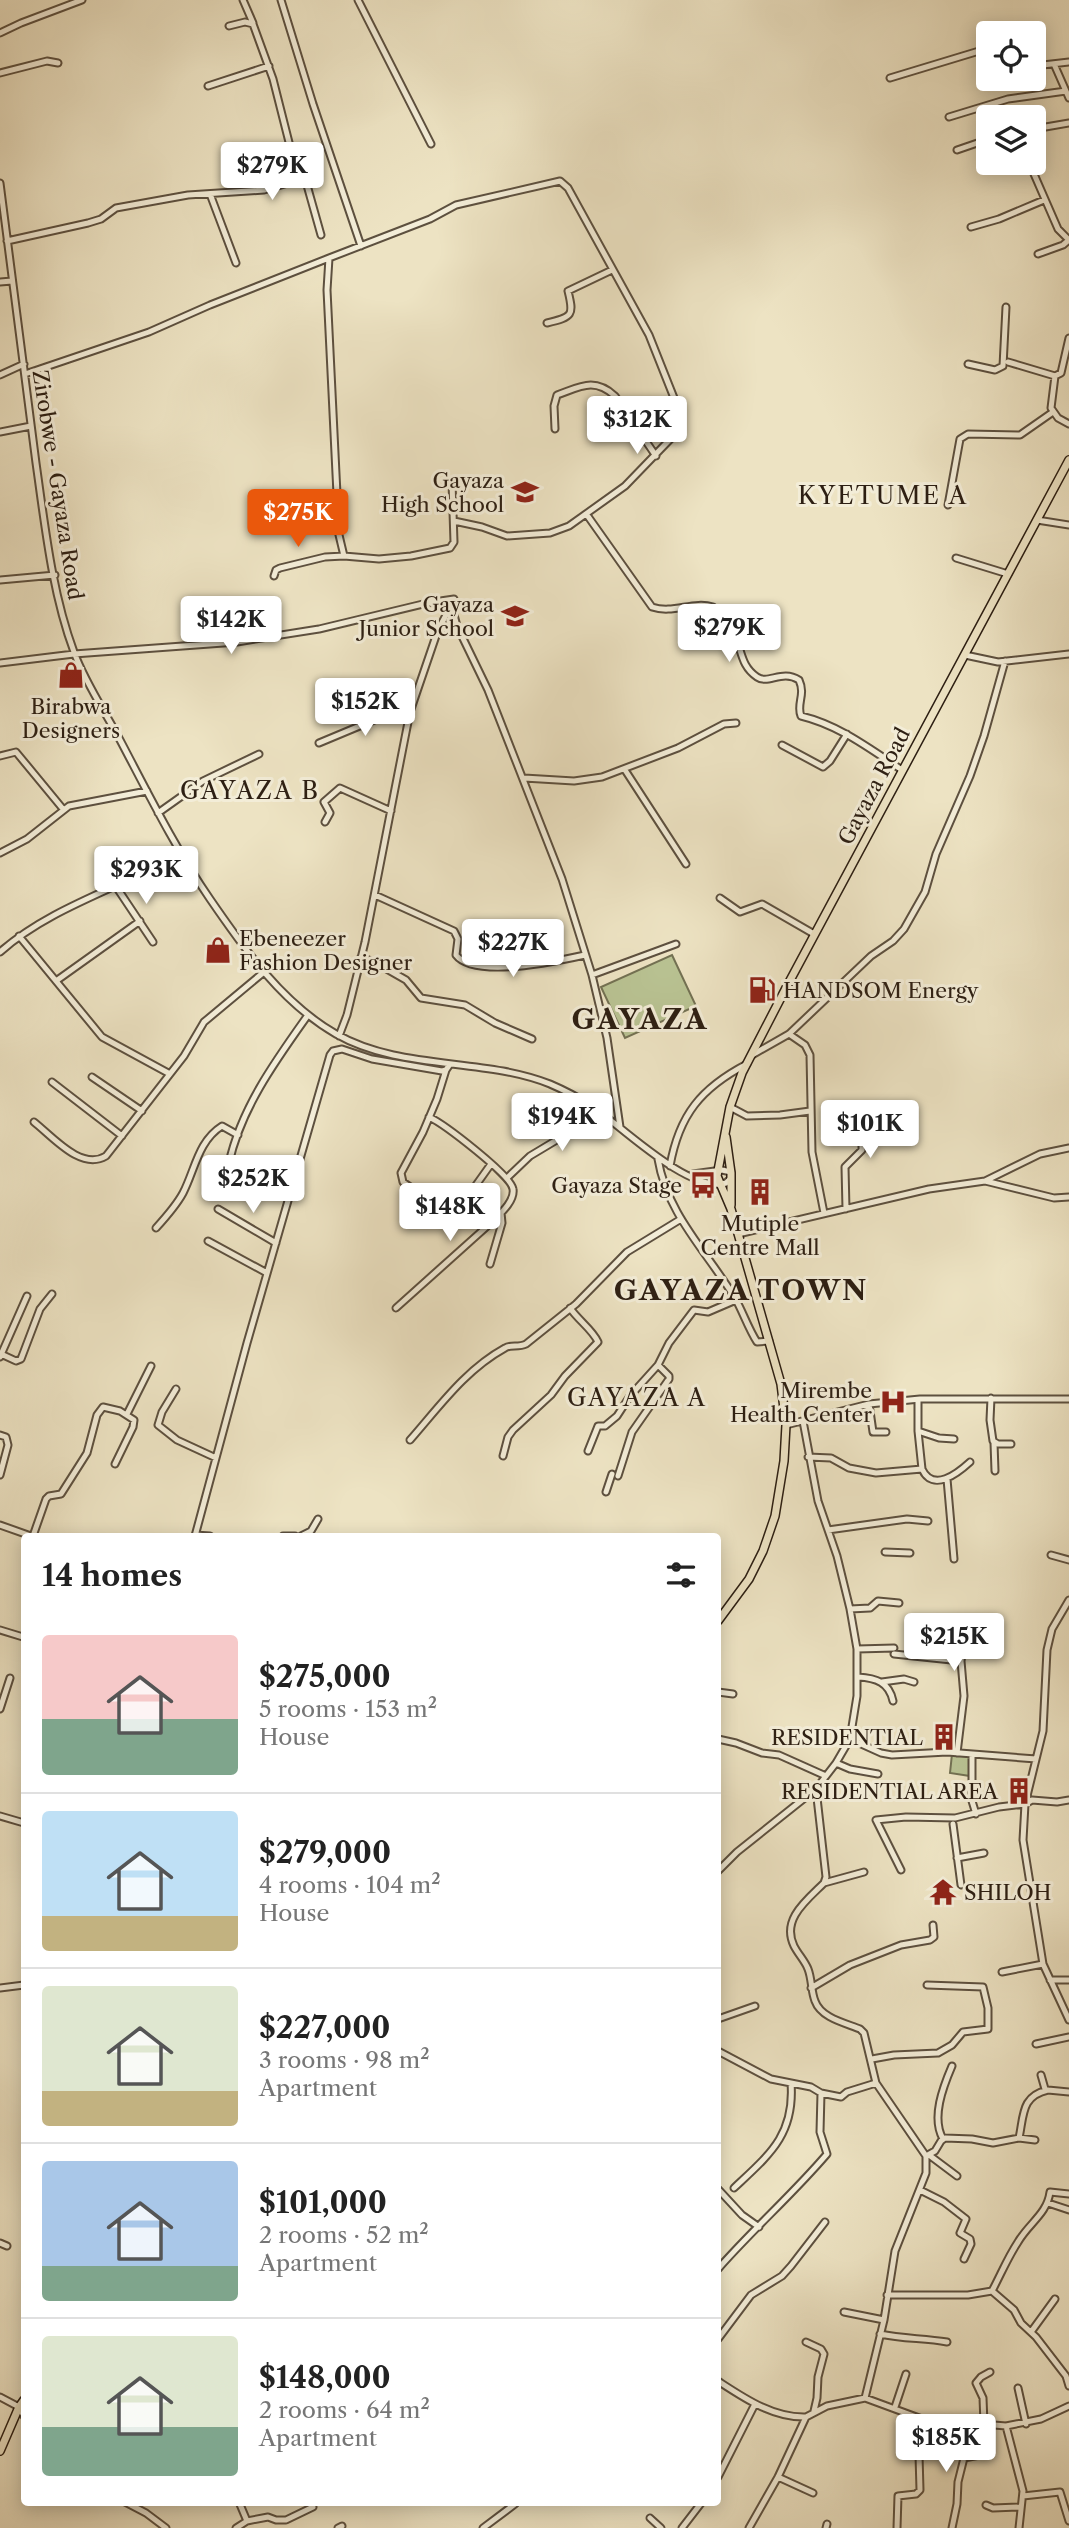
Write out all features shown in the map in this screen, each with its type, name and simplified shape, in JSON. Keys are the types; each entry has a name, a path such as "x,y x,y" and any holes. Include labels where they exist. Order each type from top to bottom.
{"main road":[{"name":"Gayaza Road","path":"721,1617 749,1579 763,1551 781,1488 788,1422 769,1341 731,1209 720,1185 718,1171 730,1107 747,1064 814,934 1069,460"},
{"name":"Gayaza Road","path":"725,1135 731,1175 731,1209"},
{"path":"0,2451 21,2404"}],"street":[{"path":"0,33 82,0"},
{"path":"243,0 269,66 296,170 305,178 321,235"},
{"path":"281,0 361,246"},
{"path":"358,0 430,144"},
{"path":"229,26 245,22 253,24"},
{"path":"890,78 976,52"},
{"path":"0,73 47,61 58,63"},
{"path":"1046,65 1069,62"},
{"path":"1054,64 1069,98"},
{"path":"208,86 269,66"},
{"path":"949,117 1008,99 1066,91"},
{"path":"1046,127 1069,123"},
{"path":"957,150 976,143"},
{"path":"1034,175 1058,229 1069,240 1038,254"},
{"path":"8,241 88,223 101,219 116,208 188,195 264,190 305,178"},
{"path":"25,374 149,332 210,305 430,219 456,205 560,181 568,188 649,335 681,419 678,431 625,486 569,526 550,533 506,536 454,521"},
{"name":"Zirobwe - Gayaza Road","path":"0,183 31,426 54,575 74,654 176,848 217,908 264,972 308,1015 339,1036 392,1055 516,1073 550,1084 581,1099 670,1166 720,1185"},
{"path":"210,194 236,263"},
{"path":"971,227 999,219 1044,200"},
{"path":"329,258 327,289 336,490 339,536 344,556"},
{"path":"547,323 569,314 573,304 568,291 612,270"},
{"path":"0,282 12,281"},
{"path":"968,364 995,370 1003,366 1006,307"},
{"path":"1008,362 1055,376 1061,373 1069,342"},
{"path":"0,375 24,364"},
{"path":"1053,412 1055,376"},
{"path":"555,429 556,395 584,384 607,389 615,396 656,456"},
{"path":"1053,412 1069,424"},
{"path":"948,505 960,439 968,434 1020,435 1053,412"},
{"path":"0,432 31,426"},
{"path":"274,576 276,570 295,564 344,556 379,559 444,550 453,545 452,482"},
{"path":"587,515 652,607 669,610 704,605 713,607 736,637 742,660 755,676 763,680 783,674 799,680 802,689 799,710 801,716 815,719 847,734 902,770"},
{"path":"1037,520 1069,525"},
{"path":"956,558 1008,574"},
{"path":"0,580 54,575"},
{"path":"0,663 74,654 237,642 319,629 454,599"},
{"path":"454,599 457,626 488,690 562,879 592,975 607,1038 620,1128"},
{"path":"339,1036 347,1016 375,895 410,712 438,630 454,599"},
{"path":"438,630 457,626"},
{"path":"965,655 990,662 1069,654"},
{"path":"752,1055 789,1034 870,956 898,936 920,902 936,854 984,736 1005,661"},
{"path":"319,743 398,710 410,712"},
{"path":"524,778 574,781 589,779 625,769 678,748 725,723 736,723"},
{"path":"782,745 823,767 830,761 847,734"},
{"path":"0,756 16,752 63,809"},
{"path":"158,813 203,781 259,754"},
{"path":"625,769 685,864"},
{"path":"325,822 330,813 324,802 340,788 391,811"},
{"path":"0,844 1,853 27,839 63,809 75,803 147,791"},
{"path":"0,952 19,936 71,905 115,885 119,877 139,864 151,865 176,848"},
{"path":"115,885 153,942"},
{"path":"375,895 454,931 458,939 456,955 461,961 492,967 527,966 585,955"},
{"path":"720,898 740,912 762,904 814,934"},
{"path":"56,981 140,921"},
{"path":"19,936 102,1037 170,1074"},
{"path":"592,975 676,944"},
{"path":"361,957 406,981 421,998 465,1005 495,1023 532,1039"},
{"path":"34,1122 88,1161 106,1156 170,1074 204,1022 264,972"},
{"path":"290,1192 229,1166 229,1159 268,1073 308,1015"},
{"path":"789,1034 805,1045 810,1055 812,1152 824,1213"},
{"path":"196,1533 290,1192 333,1051 342,1049 372,1059 446,1070"},
{"path":"413,1189 403,1182 401,1173 429,1118 450,1064"},
{"path":"670,1166 679,1130 695,1103 715,1083 747,1064"},
{"path":"92,1077 142,1111"},
{"path":"52,1082 122,1136"},
{"path":"508,1177 530,1156 555,1141 581,1099"},
{"path":"730,1107 747,1116 810,1111"},
{"path":"846,1209 845,1167 862,1150 862,1109"},
{"path":"396,1308 501,1213 513,1195 508,1177 446,1126 429,1118"},
{"path":"156,1228 184,1191 207,1140 222,1126 238,1135"},
{"path":"738,1234 929,1189 985,1181 1040,1154 1069,1148"},
{"path":"658,1158 663,1184 681,1219 736,1300 757,1342 769,1341"},
{"path":"436,1224 459,1209 491,1164"},
{"name":"Zirobwe - Gayaza Road","path":"686,1173 718,1171 731,1175"},
{"path":"720,1185 726,1183 731,1175"},
{"path":"985,1181 1054,1198 1069,1197"},
{"path":"218,1209 276,1243"},
{"path":"490,1264 502,1223 501,1213"},
{"path":"410,1440 443,1403 448,1393 481,1365 505,1348 526,1344 570,1308 627,1252 681,1219"},
{"path":"208,1241 267,1273"},
{"path":"27,1296 1,1356 16,1361 21,1359 40,1309 52,1294"},
{"path":"588,1451 598,1426 605,1426 617,1416 630,1396 658,1365 669,1343 694,1310 708,1312 736,1300"},
{"path":"503,1456 508,1437 513,1430 551,1395 565,1376 598,1342 597,1337 578,1320 570,1308"},
{"path":"606,1492 632,1432 669,1379 658,1365"},
{"path":"127,1414 151,1366"},
{"path":"176,1389 162,1412 158,1425 177,1440 216,1458"},
{"path":"788,1422 803,1421 869,1404 991,1398 1069,1399"},
{"path":"991,1398 990,1420 995,1471"},
{"path":"918,1400 922,1469 928,1478 947,1479 970,1462"},
{"path":"869,1404 873,1432 886,1432"},
{"path":"33,1533 45,1501 49,1496 61,1494 87,1453 100,1409 108,1407 134,1419 115,1464"},
{"path":"721,1868 816,1789 850,1739 858,1677 857,1649 850,1609 818,1501 803,1421"},
{"path":"918,1431 939,1438 954,1439"},
{"path":"0,1435 6,1437 8,1443 0,1475"},
{"path":"994,1443 1011,1444"},
{"path":"808,1457 831,1458 849,1468 876,1473 922,1469"},
{"path":"947,1479 954,1559"},
{"path":"307,1533 318,1519"},
{"path":"828,1530 907,1519 928,1521"},
{"path":"0,1525 23,1533"},
{"path":"885,1552 910,1553"},
{"path":"1051,1555 1069,1560"},
{"path":"1069,1600 1052,1629 1047,1650 1043,1731 1025,1804 1023,1840 1043,1964 1069,2020"},
{"path":"850,1609 870,1608 878,1601 899,1603"},
{"path":"957,1753 964,1696 961,1661 966,1627"},
{"path":"0,1630 21,1636"},
{"path":"857,1649 894,1651 961,1661"},
{"path":"858,1677 882,1682 904,1679 914,1682"},
{"path":"0,1709 10,1678"},
{"path":"882,1682 888,1687 893,1701"},
{"path":"721,1692 733,1694"},
{"path":"850,1739 892,1755 957,1753 1036,1759"},
{"path":"721,1740 762,1753 779,1755 826,1776"},
{"path":"972,1754 972,1801 976,1814"},
{"path":"836,1763 850,1769 878,1774"},
{"path":"816,1789 826,1877 824,1883 791,1922 793,1944 808,1970 819,2009 864,2033 876,2083 928,2155 957,2176"},
{"path":"901,1870 876,1820 906,1817 954,1818 1025,1804 1032,1800 1069,1800"},
{"path":"0,1816 21,1822"},
{"path":"953,1824 961,1885"},
{"path":"957,1858 984,1853"},
{"path":"824,1883 864,1871"},
{"path":"811,1988 850,1965 901,1945 930,1940 934,1937 933,1925"},
{"path":"1002,1972 1043,1964"},
{"path":"1050,1980 1069,1980"},
{"path":"0,1988 21,1985"},
{"path":"872,2059 938,2053 952,2045 963,2032 988,2029 988,2008 983,1987 927,1985"},
{"path":"721,2018 755,2006"},
{"path":"1036,2044 1069,2037"},
{"path":"721,2052 771,2079 811,2087 821,2093 841,2097 847,2092 876,2083"},
{"path":"943,2139 937,2126 944,2085 952,2066"},
{"path":"1041,2075 1045,2089 1048,2090"},
{"path":"734,2188 771,2152 786,2130 791,2083"},
{"path":"1019,2138 1026,2104 1035,2093 1048,2090 1069,2092"},
{"path":"721,2266 791,2196 828,2154 820,2132 821,2093"},
{"path":"943,2139 972,2139 993,2143 1019,2138 1035,2140"},
{"path":"928,2155 935,2151 943,2139"},
{"path":"866,2398 884,2320 895,2251 926,2173 928,2155"},
{"path":"920,2190 944,2202 966,2218 960,2233 970,2239 971,2244 964,2259"},
{"path":"992,2291 1019,2239 1048,2203 1051,2191 1069,2194"},
{"path":"721,2192 742,2215 759,2227"},
{"path":"1048,2203 1069,2210"},
{"path":"721,2335 751,2295 792,2266 825,2222"},
{"path":"0,2243 7,2246"},
{"path":"887,2295 968,2295 992,2291"},
{"path":"992,2291 1014,2310 1066,2376 1069,2386"},
{"path":"1031,2332 1055,2299"},
{"path":"844,2312 884,2320"},
{"path":"880,2334 947,2342"},
{"path":"806,2342 822,2350 824,2354 814,2411"},
{"path":"984,2424 983,2398 976,2384 990,2372"},
{"path":"895,2407 906,2374"},
{"path":"721,2386 755,2404 785,2415 806,2417"},
{"path":"1018,2388 1026,2424"},
{"path":"0,2397 21,2411"},
{"path":"749,2528 778,2477 806,2417 814,2411 842,2401 866,2398 922,2419 1006,2426 1026,2424 1069,2406"},
{"path":"721,2471 755,2404"},
{"path":"898,2528 898,2496 916,2494 920,2490 922,2419"},
{"path":"952,2528 964,2458 963,2424"},
{"path":"1006,2426 1023,2496 1019,2528"},
{"path":"964,2458 985,2454"},
{"path":"778,2477 813,2493"},
{"path":"1023,2496 1060,2492 1069,2521"},
{"path":"986,2505 993,2508 1021,2507"},
{"path":"133,2506 166,2528"},
{"path":"241,2506 247,2521"},
{"path":"483,2528 512,2506"},
{"path":"682,2528 699,2506"},
{"path":"236,2528 247,2521 268,2517 286,2519 313,2507"},
{"path":"650,2518 661,2528"}],"green space":[{"path":"672,955 696,1006 625,1038 601,987"},
{"path":"952,1754 970,1756 970,1776 950,1773"}],"place":[{"name":"Gayaza High School","path":"525,492"},
{"name":"Gayaza Junior School","path":"515,616"},
{"name":"Birabwa Designers","path":"71,675"},
{"name":"Ebeneezer Fashion Designer","path":"218,950"},
{"name":"HANDSOM Energy","path":"762,990"},
{"name":"Gayaza Stage","path":"703,1185"},
{"name":"Mutiple Centre Mall","path":"760,1192"},
{"name":"Mirembe Health Center","path":"893,1402"},
{"name":"RESIDENTIAL","path":"944,1737"},
{"name":"RESIDENTIAL AREA","path":"1019,1791"},
{"name":"SHILOH","path":"943,1892"}],"district":[{"name":"KYETUME A","path":"883,495"},
{"name":"GAYAZA B","path":"250,790"},
{"name":"GAYAZA","path":"640,1019"},
{"name":"GAYAZA TOWN","path":"741,1290"},
{"name":"GAYAZA A","path":"637,1397"}]}
